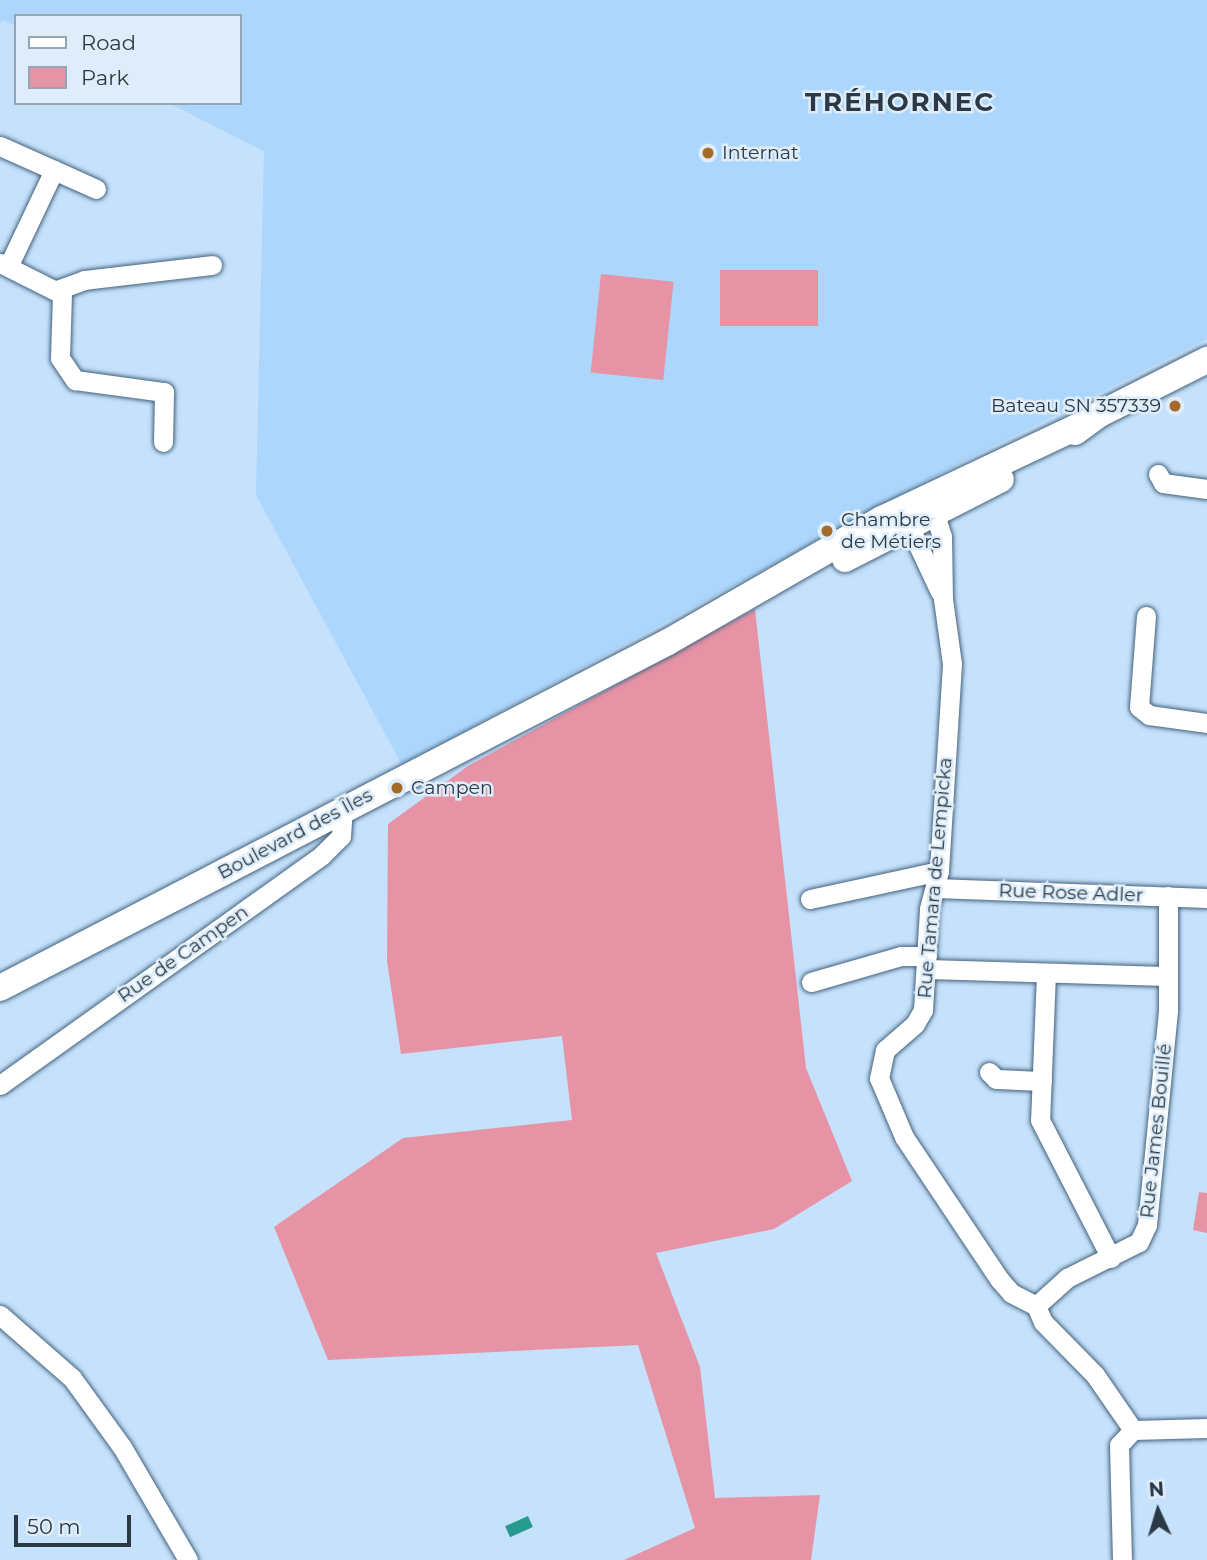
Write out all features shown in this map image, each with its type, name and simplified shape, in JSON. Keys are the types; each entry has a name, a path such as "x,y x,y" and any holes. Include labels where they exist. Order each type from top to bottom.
{"main road":[{"name":"Boulevard des Îles","path":"0,988 775,583 805,562 921,511 1207,360"}],"street":[{"path":"0,146 96,189"},
{"path":"54,170 4,265 57,290 64,300 60,358 67,374 82,383 164,392 163,442"},
{"path":"57,290 84,280 212,265"},
{"path":"1158,474 1165,484 1207,489"},
{"name":"Rue Tamara de Lempicka","path":"921,511 943,599 952,664 937,880 921,1016 885,1050 879,1078 904,1137 999,1279 1011,1293 1036,1306 1043,1322 1094,1374 1133,1430"},
{"name":"Rue Tamara de Lempicka","path":"921,511 943,599"},
{"path":"1146,616 1139,707 1149,715 1207,723"},
{"name":"Rue de Campen","path":"0,1085 323,855 341,836 343,809"},
{"name":"Rue Rose Adler","path":"810,899 937,880 1207,898"},
{"name":"Rue James Bouillé","path":"1036,1306 1060,1282 1139,1242 1147,1225 1159,1130 1168,896"},
{"path":"811,982 901,956 927,962 1046,972 1166,976"},
{"path":"1046,972 1040,1120 1111,1258"},
{"path":"989,1072 996,1079 1042,1081"},
{"path":"0,1315 72,1378 122,1447 188,1560"},
{"path":"1122,1560 1117,1452 1133,1430 1207,1427"}],"shaded area":[{"path":"0,0 1207,0 1207,339 958,464 402,765 256,495 264,151 173,105 242,105 242,14 14,14 14,25 3,20 0,24"},
{"path":"528,1516 533,1527 510,1537 505,1526"}],"green space":[{"path":"720,270 818,270 818,326 720,326"},
{"path":"601,274 674,282 663,380 591,372"},
{"path":"755,609 806,1068 852,1181 774,1229 656,1253 700,1367 715,1498 820,1495 811,1560 624,1560 695,1528 638,1345 328,1360 274,1227 403,1138 572,1120 562,1036 401,1054 387,961 388,824 468,766"},
{"path":"1199,1192 1207,1193 1207,1233 1193,1230"}],"place":[{"name":"Internat","path":"708,153"},
{"name":"Bateau SN 357339","path":"1175,406"},
{"name":"Chambre de Métiers","path":"827,531"},
{"name":"Campen","path":"397,788"}],"district":[{"name":"TRÉHORNEC","path":"900,103"}]}
